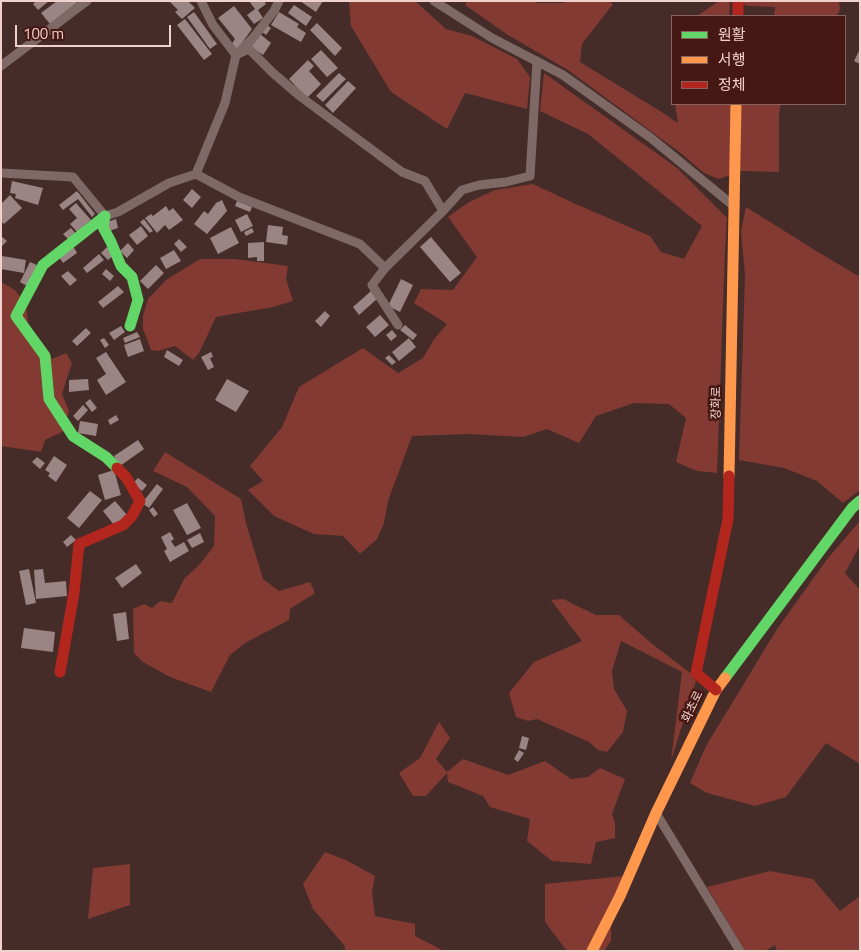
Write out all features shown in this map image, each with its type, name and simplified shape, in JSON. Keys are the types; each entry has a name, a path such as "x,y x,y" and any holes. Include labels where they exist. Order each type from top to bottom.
{"street":[{"path":"1,66 87,1"},
{"path":"202,1 213,25 236,55"},
{"path":"196,174 225,103 236,55 253,38 274,11 279,1"},
{"path":"434,1 492,38 563,75 651,138 735,207"},
{"path":"738,1 738,15"},
{"path":"236,55 249,49 300,97 402,172 425,181 443,211"},
{"path":"398,325 372,285 385,268 462,190 530,176 536,61"},
{"name":"장화로","path":"716,690 696,673 728,519 736,105"},
{"path":"1,173 73,177 105,216 103,227 121,266 132,277 138,300 130,326"},
{"path":"60,672 74,593 78,544 123,525 132,516 140,501 126,477 106,457 73,436 49,399 45,356 16,316 43,265 105,216 118,212 170,182 196,174 239,196 360,244 385,268"},
{"name":"화초로","path":"592,951 620,896 656,813 716,690 852,508 860,501"},
{"path":"656,813 740,951"}],"shaded area":[{"path":"349,1 415,1 446,29 472,36 517,59 530,77 527,109 465,93 447,129 391,92 351,26"},
{"path":"467,1 563,3 566,1 609,1 613,4 582,44 580,62 678,123 675,105 781,105 779,114 779,172 741,171 719,179 704,173 682,154 568,70 508,35 465,5"},
{"path":"719,1 730,1 729,15 698,15"},
{"path":"735,1 839,1 840,9 837,15 774,15 775,7 748,6"},
{"path":"544,73 677,168 727,218 717,473 697,471 676,462 686,418 669,404 634,403 596,416 579,443 547,429 523,437 469,434 412,436 388,501 384,523 377,539 360,554 343,536 314,534 274,516 248,490 263,481 250,466 282,427 299,387 363,348 398,373 423,358 434,339 447,324 414,303 421,289 453,290 477,257 448,217 469,202 495,190 533,184 650,236 661,252 684,259 702,226 588,134 540,111"},
{"path":"746,207 860,277 860,490 843,503 817,481 784,468 739,460 745,275 741,231"},
{"path":"200,259 235,259 288,266 286,279 293,301 273,307 216,317 199,353 193,360 175,346 158,351 151,350 143,329 143,316 148,299 166,280"},
{"path":"1,282 15,290 26,304 28,324 52,359 66,353 72,363 62,394 69,411 62,432 45,440 41,452 1,446"},
{"path":"165,452 241,499 246,523 263,579 279,591 310,582 315,593 290,609 289,620 245,643 230,655 211,692 170,677 143,662 134,653 133,609 144,604 152,608 160,601 172,603 184,579 200,564 214,546 215,516 187,487 153,471"},
{"path":"860,521 860,545 845,573 860,590 860,764 826,743 786,797 755,806 707,793 690,783 706,746 777,629 828,558"},
{"path":"564,599 596,615 619,615 651,643 689,672 696,681 671,761 682,672 621,641 612,671 614,689 627,711 623,732 607,752 598,750 589,742 537,719 528,721 516,717 509,693 534,662 582,641 551,600"},
{"path":"439,722 450,738 436,759 447,772 463,759 508,775 545,761 571,779 588,777 600,768 625,779 612,814 615,823 615,838 596,842 591,864 552,861 527,841 530,819 490,807 483,796 448,782 447,773 426,796 413,796 399,773 420,758"},
{"path":"325,852 346,860 375,876 372,892 375,916 415,924 415,936 444,951 346,951 344,945 313,909 303,884"},
{"path":"130,864 130,905 88,919 93,868"},
{"path":"770,871 813,879 840,911 860,896 860,951 777,951 775,945 765,951 745,951 707,887"},
{"path":"624,876 611,928 611,941 604,951 567,951 545,922 545,884"}],"building":[{"path":"36,1 49,1 38,10 33,4"},
{"path":"57,1 79,1 50,24 41,13"},
{"path":"169,1 188,1 195,8 182,19 175,12 178,10"},
{"path":"249,1 264,1 266,4 258,10 263,18 254,24 247,15 255,9"},
{"path":"300,1 323,1 316,12"},
{"path":"294,5 312,17 306,26 288,13"},
{"path":"234,6 252,29 236,51 231,45 235,39 218,18"},
{"path":"194,12 217,44 210,49 187,17"},
{"path":"279,12 299,24 297,27 306,33 301,42 271,25"},
{"path":"185,19 212,54 204,60 177,25"},
{"path":"317,23 342,48 335,56 310,30"},
{"path":"266,24 271,28 266,35 261,31"},
{"path":"260,34 271,43 263,55 251,47"},
{"path":"860,49 860,64 854,61"},
{"path":"321,50 338,68 327,77 311,59"},
{"path":"308,60 314,66 309,71 321,84 307,98 289,79"},
{"path":"339,73 346,79 323,102 316,96"},
{"path":"348,81 356,88 333,113 325,105"},
{"path":"12,181 43,188 38,205 15,198 16,194 10,193"},
{"path":"192,189 201,197 192,208 183,200"},
{"path":"77,191 95,214 92,217 78,199 63,210 59,205"},
{"path":"10,195 22,208 4,224 1,221 1,204"},
{"path":"222,200 227,211 207,234 194,224 204,211 208,214 216,203"},
{"path":"237,201 252,207 250,212 235,206"},
{"path":"76,203 91,220 77,232 70,224 77,218 69,209"},
{"path":"166,206 169,211 173,208 183,220 169,230 165,225 157,233 145,218 151,214 153,216"},
{"path":"247,214 253,226 241,232 235,220"},
{"path":"116,219 118,228 109,231 107,222"},
{"path":"144,219 153,231 150,233 140,222"},
{"path":"268,225 283,227 282,235 288,236 287,245 266,242"},
{"path":"141,226 148,236 137,245 129,235"},
{"path":"231,227 239,243 218,254 210,238"},
{"path":"71,228 76,234 69,240 63,234"},
{"path":"252,228 254,232 246,236 244,232"},
{"path":"1,236 7,241 1,247"},
{"path":"431,237 461,273 450,282 420,247"},
{"path":"179,239 187,247 181,252 174,244"},
{"path":"264,242 264,261 257,261 257,257 248,258 248,243"},
{"path":"128,243 134,250 127,258 120,251"},
{"path":"73,246 77,253 63,263 59,257"},
{"path":"107,247 114,255 108,260 101,253"},
{"path":"174,250 181,261 166,269 160,258"},
{"path":"99,254 104,260 87,273 83,268"},
{"path":"2,256 26,260 24,273 1,269"},
{"path":"30,262 37,265 27,286 20,282"},
{"path":"156,265 164,273 148,289 140,281"},
{"path":"106,269 114,276 110,281 102,274"},
{"path":"68,271 77,280 70,286 61,276"},
{"path":"401,279 413,285 400,312 388,306"},
{"path":"118,286 124,292 103,308 98,302"},
{"path":"371,291 377,299 359,315 353,307"},
{"path":"325,311 330,316 321,327 315,321"},
{"path":"380,315 389,325 375,337 366,327"},
{"path":"405,325 417,335 413,340 400,330"},
{"path":"121,326 125,332 114,340 109,333"},
{"path":"86,328 91,333 77,346 72,341"},
{"path":"392,330 397,336 391,341 386,335"},
{"path":"137,332 140,337 125,343 123,338"},
{"path":"104,338 109,345 105,348 100,340"},
{"path":"409,338 416,347 399,361 392,352"},
{"path":"140,339 144,351 128,357 124,345"},
{"path":"167,350 183,360 179,366 164,357"},
{"path":"106,352 126,382 106,395 97,380 106,374 96,358"},
{"path":"211,352 213,357 210,358 214,367 208,370 201,357"},
{"path":"389,355 396,362 392,365 385,358"},
{"path":"88,379 89,390 69,392 69,380"},
{"path":"227,379 249,391 236,412 215,400"},
{"path":"90,399 97,408 92,412 85,403"},
{"path":"83,405 88,410 78,421 73,416"},
{"path":"116,415 119,420 110,425 108,420"},
{"path":"80,421 98,424 96,436 78,433"},
{"path":"138,440 144,449 120,466 114,456"},
{"path":"54,456 67,465 56,482 48,476 50,473 45,470"},
{"path":"37,457 45,463 40,469 32,462"},
{"path":"114,470 121,495 105,500 98,475"},
{"path":"138,478 147,485 142,491 133,483"},
{"path":"157,484 163,489 149,508 142,503"},
{"path":"90,491 102,500 79,528 67,518"},
{"path":"115,501 127,515 114,525 103,511"},
{"path":"187,503 201,528 187,535 173,510"},
{"path":"153,507 158,514 154,517 149,510"},
{"path":"170,532 174,539 171,541 175,547 184,542 189,551 170,562 164,551 167,549 161,537"},
{"path":"200,533 204,542 192,548 187,540"},
{"path":"71,535 76,540 67,547 63,542"},
{"path":"136,564 142,573 122,588 115,578"},
{"path":"29,569 36,603 26,605 19,571"},
{"path":"43,569 45,583 66,581 67,596 36,599 34,570"},
{"path":"126,612 129,639 117,641 113,614"},
{"path":"24,628 55,632 53,652 21,648"},
{"path":"522,736 529,738 526,750 519,748"},
{"path":"519,750 524,753 518,762 514,759"}],"traffic: fast":[{"path":"117,468 106,457 73,436 49,399 45,356 16,316 43,265 105,216 103,227 121,266 132,277 138,300 130,326"},
{"path":"725,678 852,508 860,501"}],"traffic: slow":[{"path":"729,476 736,105"},
{"path":"592,951 620,896 656,813 716,690 725,678"}],"traffic: jam":[{"path":"738,1 738,15"},
{"path":"60,672 74,593 79,544 123,525 132,516 140,501 126,477 117,468"},
{"path":"716,690 696,673 728,519 729,476"}]}
